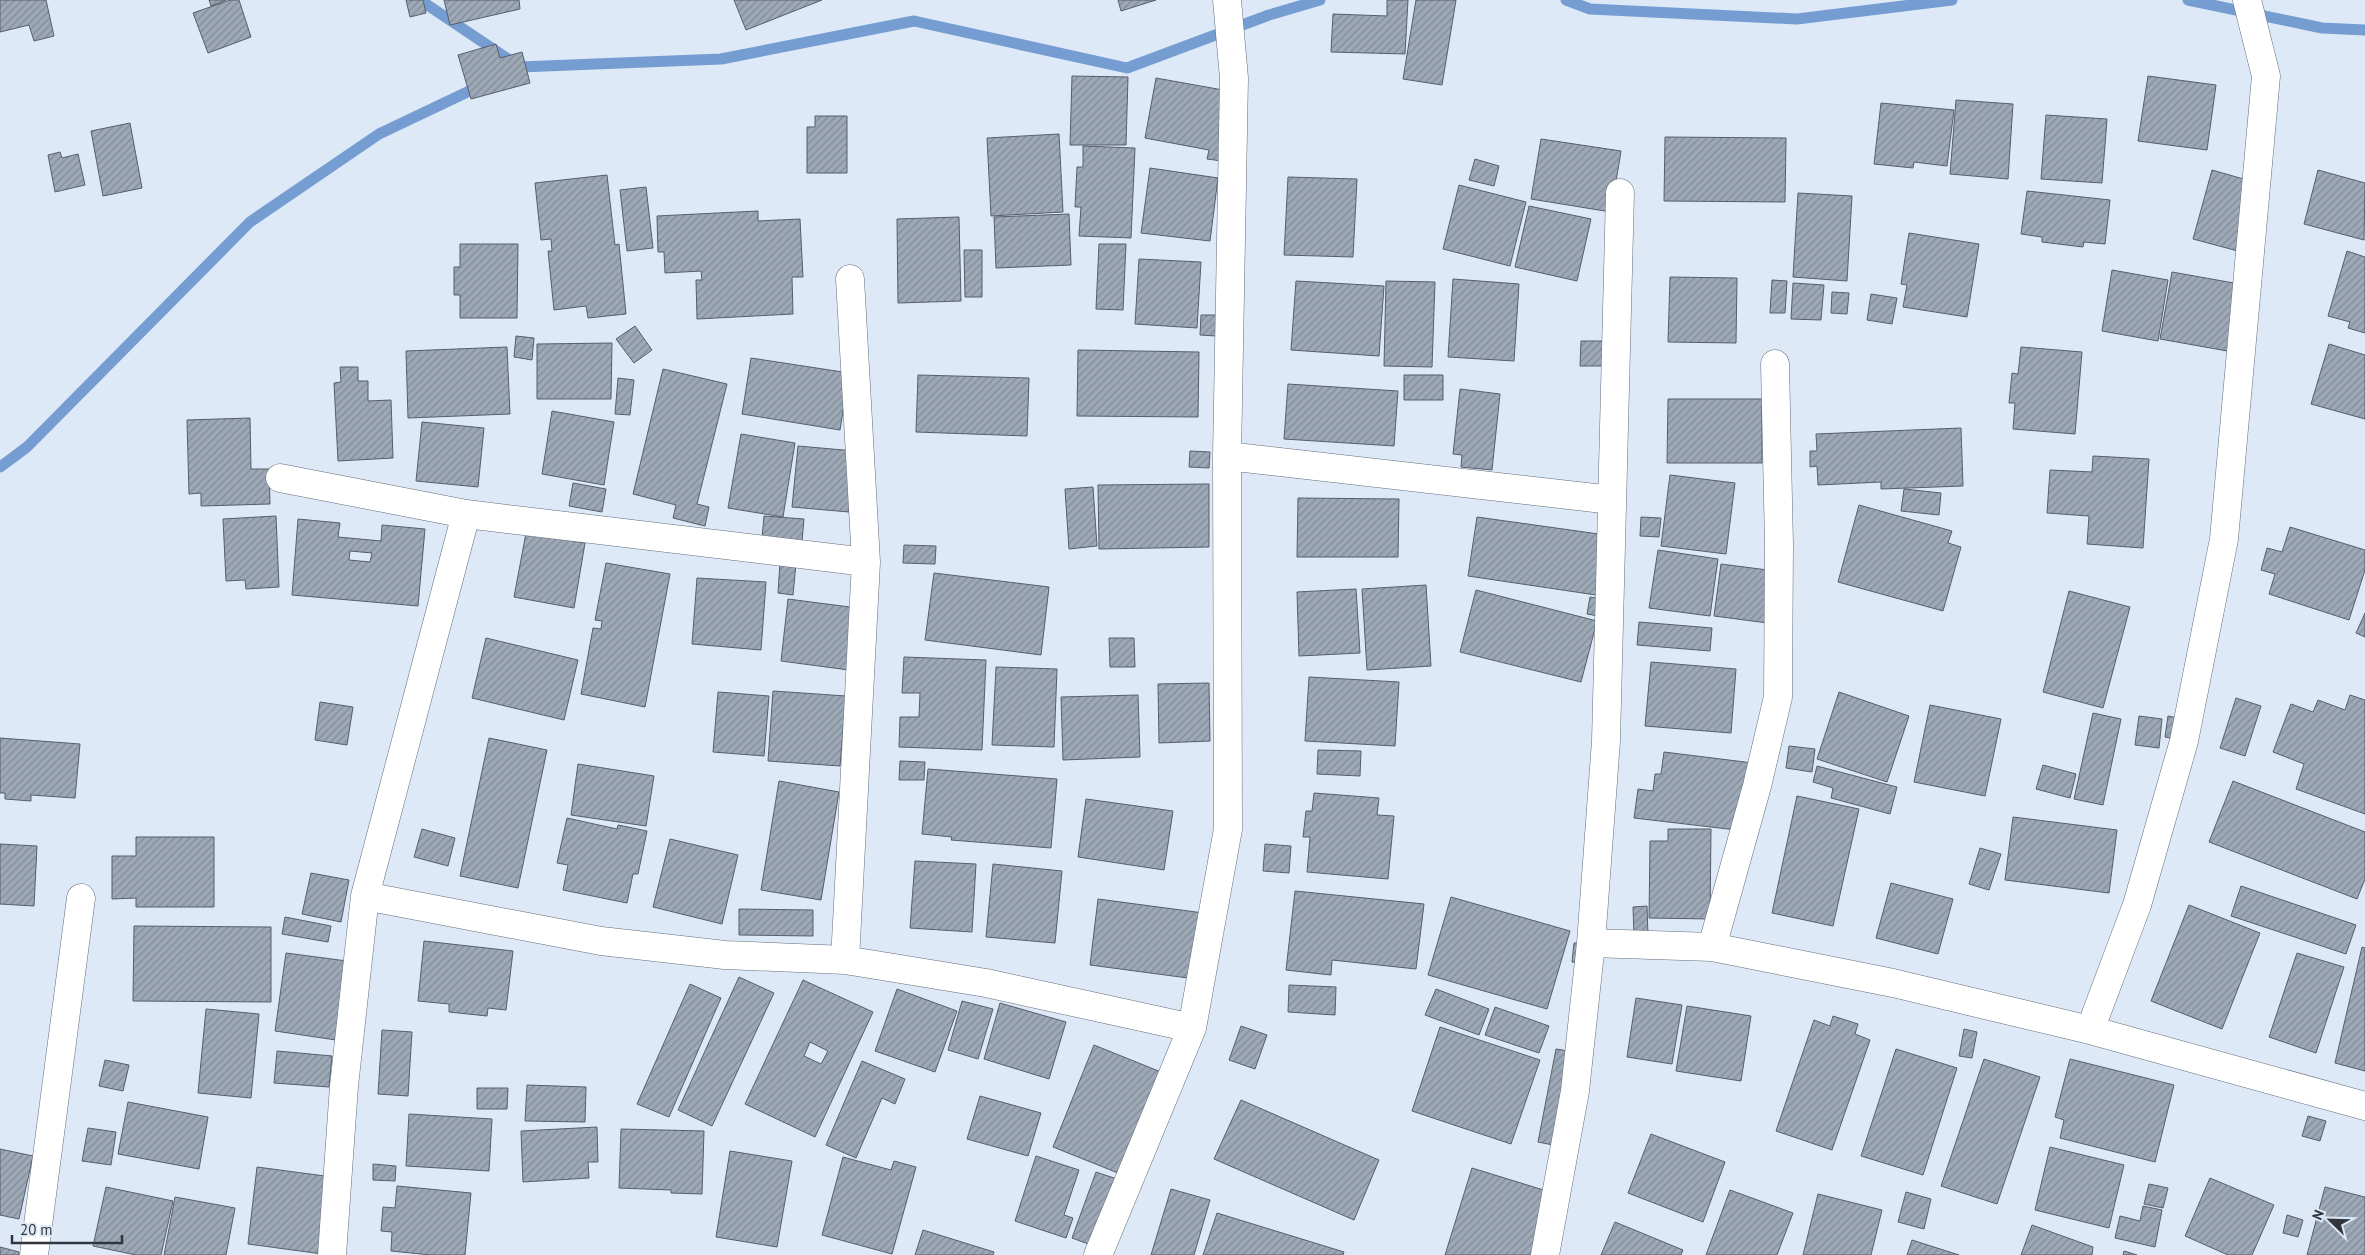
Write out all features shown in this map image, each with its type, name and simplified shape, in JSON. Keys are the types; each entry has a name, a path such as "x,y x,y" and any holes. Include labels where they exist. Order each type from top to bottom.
{"street":[{"path":"1098,1255 1192,1028 1228,829 1227,456 1234,78 1227,0"},
{"path":"2090,1030 2137,904 2184,741 2224,539 2266,76 2247,0"},
{"path":"1545,1255 1575,1091 1591,943 1606,741 1620,193"},
{"path":"845,960 866,562 850,279"},
{"path":"1712,947 1757,786 1778,697 1779,546 1775,364"},
{"path":"1227,456 1612,500"},
{"path":"280,478 466,514 866,562"},
{"path":"332,1255 344,1086 365,896 466,514"},
{"path":"365,896 601,941 725,955 845,960 986,983 1192,1028"},
{"path":"34,1255 81,898"},
{"path":"1591,943 1712,947 1893,983 2090,1030 2365,1106"}],"building":[{"path":"0,0 46,0 54,36 34,41 29,25 0,32"},
{"path":"209,0 226,0 211,6"},
{"path":"230,0 239,0 251,37 208,53 193,13"},
{"path":"406,0 423,0 426,13 410,17"},
{"path":"444,0 519,0 520,9 450,25"},
{"path":"734,0 822,0 746,30"},
{"path":"1118,0 1156,0 1121,11"},
{"path":"1387,0 1408,0 1405,54 1331,52 1333,14 1387,16"},
{"path":"1416,0 1456,0 1442,85 1403,79"},
{"path":"496,44 500,58 522,52 530,83 471,99 458,55"},
{"path":"1072,76 1128,77 1126,145 1070,145"},
{"path":"2148,76 2216,85 2207,150 2138,141"},
{"path":"1156,78 1234,92 1222,161 1207,159 1209,150 1145,138"},
{"path":"1956,100 2013,104 2008,179 1950,174"},
{"path":"1881,103 1954,110 1947,166 1914,162 1913,168 1874,164"},
{"path":"2046,115 2107,119 2102,183 2041,179"},
{"path":"815,116 847,116 847,173 807,173 807,127 815,127"},
{"path":"130,123 142,188 103,196 91,131"},
{"path":"1059,134 1063,212 991,216 987,138"},
{"path":"1665,137 1786,138 1785,202 1664,201"},
{"path":"1541,139 1621,151 1611,212 1531,199"},
{"path":"1083,146 1135,148 1131,238 1079,236 1081,207 1075,207 1077,167 1083,167"},
{"path":"60,152 62,158 78,154 85,185 55,192 48,155"},
{"path":"1475,159 1499,166 1494,186 1469,180"},
{"path":"1150,168 1218,178 1210,241 1141,233"},
{"path":"2212,170 2268,186 2249,254 2193,239"},
{"path":"2318,170 2365,183 2364,240 2304,224"},
{"path":"607,175 615,245 619,244 626,314 588,318 586,306 554,310 548,251 552,251 551,239 541,240 535,183"},
{"path":"1288,177 1357,179 1353,257 1284,255"},
{"path":"1459,185 1526,202 1510,266 1443,249"},
{"path":"646,187 653,248 627,251 620,190"},
{"path":"2027,191 2110,200 2105,244 2084,242 2083,247 2042,242 2042,237 2021,234"},
{"path":"1798,193 1852,196 1847,281 1793,277"},
{"path":"1529,206 1591,219 1577,281 1515,267"},
{"path":"758,211 758,221 800,219 803,277 792,277 793,314 697,319 696,280 702,280 701,271 665,273 664,252 658,252 657,216"},
{"path":"1069,214 1071,265 996,268 994,217"},
{"path":"959,217 961,301 898,303 897,219"},
{"path":"1909,233 1979,244 1967,317 1903,307 1907,285 1901,284"},
{"path":"460,244 518,244 517,318 460,318 460,295 454,295 454,267 460,267"},
{"path":"1099,244 1126,244 1123,310 1096,309"},
{"path":"964,250 982,250 982,297 965,297"},
{"path":"2347,251 2365,257 2365,333 2348,328 2350,322 2328,316"},
{"path":"1139,259 1201,262 1197,328 1135,324"},
{"path":"2112,270 2168,280 2158,341 2102,331"},
{"path":"2172,272 2245,285 2233,352 2160,339"},
{"path":"1670,277 1737,278 1736,343 1668,342"},
{"path":"1453,279 1519,284 1514,361 1448,357"},
{"path":"1772,280 1787,281 1785,313 1770,313"},
{"path":"1296,281 1384,286 1379,356 1291,350"},
{"path":"1386,281 1435,282 1432,367 1384,366"},
{"path":"1793,283 1824,285 1821,320 1791,319"},
{"path":"1832,292 1849,293 1847,314 1831,313"},
{"path":"1871,294 1897,298 1892,324 1867,320"},
{"path":"1201,315 1217,315 1216,336 1200,335"},
{"path":"635,326 652,350 634,363 616,339"},
{"path":"516,336 534,338 532,360 514,357"},
{"path":"1581,341 1604,341 1604,366 1580,366"},
{"path":"612,343 611,399 537,399 537,344"},
{"path":"2329,344 2365,355 2365,419 2311,404"},
{"path":"507,347 510,414 408,418 406,351"},
{"path":"2021,347 2082,352 2075,434 2013,429 2015,403 2009,403 2012,373 2018,374"},
{"path":"1078,350 1199,352 1198,417 1077,416"},
{"path":"751,358 849,373 840,430 742,414"},
{"path":"340,367 358,367 358,381 368,381 368,401 391,400 393,458 338,461 334,383 341,382"},
{"path":"663,369 727,384 697,504 709,507 705,526 673,518 676,505 633,494"},
{"path":"918,375 1029,378 1027,436 916,432"},
{"path":"1404,375 1443,375 1443,400 1404,400"},
{"path":"618,378 634,380 630,415 615,414"},
{"path":"1288,384 1398,391 1394,446 1284,439"},
{"path":"1460,389 1500,394 1492,470 1461,467 1462,455 1453,454"},
{"path":"1668,399 1762,399 1762,463 1667,463"},
{"path":"552,411 614,422 604,485 542,474"},
{"path":"250,418 251,469 269,469 270,504 201,506 201,493 189,494 187,420"},
{"path":"422,422 484,428 478,487 416,481"},
{"path":"1961,428 1963,486 1881,489 1881,482 1818,485 1817,466 1810,467 1810,451 1817,451 1816,434"},
{"path":"741,434 795,443 783,517 728,508"},
{"path":"798,446 855,451 849,512 792,507"},
{"path":"1190,451 1210,452 1209,468 1189,467"},
{"path":"2093,456 2149,459 2143,548 2087,544 2089,516 2047,513 2050,470 2092,472"},
{"path":"1670,475 1735,483 1726,554 1661,546"},
{"path":"573,483 606,489 602,512 569,506"},
{"path":"1209,484 1209,547 1099,549 1098,485"},
{"path":"1093,487 1097,546 1069,549 1065,489"},
{"path":"1904,489 1941,493 1939,515 1901,511"},
{"path":"1298,498 1399,499 1398,557 1297,557"},
{"path":"1859,505 1952,531 1948,543 1961,547 1943,611 1838,582"},
{"path":"276,516 279,587 246,589 245,580 226,581 223,519"},
{"path":"764,516 804,519 802,541 762,538"},
{"path":"1477,517 1606,535 1596,595 1468,576"},
{"path":"1641,517 1661,518 1659,537 1640,536"},
{"path":"298,519 340,523 338,537 381,541 382,525 425,529 418,606 292,595","holes":["350,551 372,553 370,562 349,560"]},
{"path":"2290,527 2365,550 2365,570 2349,620 2269,594 2275,574 2261,570 2267,548 2282,552"},
{"path":"526,533 585,543 574,608 514,597"},
{"path":"904,545 936,546 935,564 903,563"},
{"path":"1658,550 1718,559 1710,616 1649,608"},
{"path":"780,562 796,563 793,595 778,593"},
{"path":"606,563 670,574 645,707 581,694 593,628 601,629 602,621 595,620"},
{"path":"1721,564 1783,572 1775,624 1714,616"},
{"path":"934,573 1049,587 1041,655 925,640"},
{"path":"697,578 766,582 761,650 692,644"},
{"path":"1426,585 1431,666 1367,670 1362,589"},
{"path":"1356,589 1360,653 1299,656 1297,592"},
{"path":"1476,590 1597,621 1581,682 1460,652"},
{"path":"2069,591 2130,607 2103,708 2043,692"},
{"path":"1590,597 1613,601 1610,618 1587,614"},
{"path":"788,599 873,610 864,672 781,661"},
{"path":"2365,613 2365,637 2356,633"},
{"path":"1639,622 1712,628 1710,651 1637,645"},
{"path":"486,638 578,660 564,720 472,698"},
{"path":"1109,638 1134,638 1135,667 1110,667"},
{"path":"904,657 986,660 982,750 899,747 900,717 919,717 920,693 902,693"},
{"path":"1651,662 1736,669 1731,733 1645,726"},
{"path":"996,667 1057,669 1054,747 992,745"},
{"path":"1309,677 1399,682 1395,746 1305,741"},
{"path":"1209,683 1210,741 1159,743 1158,684"},
{"path":"773,691 846,696 840,766 768,761"},
{"path":"718,692 769,696 764,756 713,752"},
{"path":"1839,692 1909,716 1887,782 1817,759"},
{"path":"1138,695 1140,757 1063,760 1061,697"},
{"path":"2350,695 2365,700 2365,814 2296,789 2304,764 2273,752 2291,704 2313,712 2318,700 2345,710"},
{"path":"2236,698 2261,706 2245,756 2220,748"},
{"path":"320,702 353,707 347,745 315,740"},
{"path":"1930,705 2001,719 1985,796 1914,782"},
{"path":"2093,713 2121,719 2103,805 2074,799"},
{"path":"2139,716 2162,719 2159,748 2135,745"},
{"path":"2168,716 2192,721 2187,741 2165,737"},
{"path":"0,738 80,744 75,798 31,795 31,801 5,799 5,793 0,793"},
{"path":"489,738 547,750 518,888 460,876"},
{"path":"1789,746 1815,749 1812,772 1786,768"},
{"path":"1318,750 1361,751 1360,776 1317,774"},
{"path":"1664,752 1753,763 1745,831 1634,818 1638,789 1653,791 1655,774 1661,774"},
{"path":"900,761 925,762 924,780 899,780"},
{"path":"578,764 654,776 646,826 571,815"},
{"path":"2043,765 2076,774 2070,798 2036,789"},
{"path":"1817,766 1897,787 1890,814 1831,798 1833,788 1813,782"},
{"path":"928,769 1057,779 1051,848 951,840 952,837 922,834"},
{"path":"779,781 839,792 821,900 761,890"},
{"path":"2233,781 2365,832 2365,879 2357,899 2209,842"},
{"path":"1314,793 1379,798 1377,815 1394,816 1388,879 1307,872 1310,837 1303,837 1306,811 1312,811"},
{"path":"1797,796 1859,809 1833,926 1772,913"},
{"path":"1086,799 1173,811 1164,870 1078,857"},
{"path":"2013,817 2117,830 2109,893 2005,880"},
{"path":"567,818 617,829 618,825 647,831 638,874 633,874 627,903 563,890 568,865 557,863"},
{"path":"422,829 455,838 448,866 414,857"},
{"path":"1668,829 1711,829 1710,919 1649,918 1650,841 1668,841"},
{"path":"136,837 214,837 214,907 136,907 136,898 112,899 112,856 136,856"},
{"path":"670,839 738,855 722,924 653,907"},
{"path":"0,844 37,846 34,906 0,904"},
{"path":"1265,844 1291,846 1289,873 1263,871"},
{"path":"1980,848 2001,854 1989,890 1969,884"},
{"path":"915,861 976,864 972,932 910,928"},
{"path":"993,864 1062,871 1055,943 986,937"},
{"path":"311,873 349,880 341,922 302,914"},
{"path":"1891,883 1953,899 1938,954 1876,938"},
{"path":"2241,886 2356,925 2346,954 2231,916"},
{"path":"1295,891 1424,904 1416,969 1332,960 1331,975 1286,970"},
{"path":"1451,897 1570,931 1547,1009 1428,975"},
{"path":"1098,899 1211,914 1203,980 1090,965"},
{"path":"2189,905 2260,933 2222,1029 2151,1001"},
{"path":"1647,906 1648,935 1634,936 1633,907"},
{"path":"739,909 813,910 813,936 739,935"},
{"path":"285,917 331,926 328,942 282,934"},
{"path":"134,926 271,927 271,1002 133,1001"},
{"path":"424,941 513,951 506,1010 488,1008 487,1016 449,1012 449,1004 418,1001"},
{"path":"1574,943 1592,944 1591,964 1572,962"},
{"path":"2362,947 2365,948 2365,1071 2335,1063"},
{"path":"286,953 347,961 336,1040 275,1031"},
{"path":"2297,953 2344,967 2316,1053 2269,1037"},
{"path":"739,977 774,993 712,1126 678,1110"},
{"path":"803,980 873,1012 815,1137 745,1104","holes":["810,1042 828,1051 821,1064 804,1056"]},
{"path":"690,984 721,998 669,1117 637,1104"},
{"path":"1289,985 1336,987 1335,1015 1288,1012"},
{"path":"897,989 957,1011 935,1072 875,1051"},
{"path":"1436,989 1489,1009 1479,1035 1425,1015"},
{"path":"1636,998 1682,1005 1672,1064 1627,1057"},
{"path":"962,1001 993,1009 978,1059 948,1050"},
{"path":"1000,1003 1066,1022 1049,1079 984,1059"},
{"path":"1687,1006 1751,1016 1741,1081 1676,1071"},
{"path":"1495,1007 1549,1026 1539,1053 1485,1035"},
{"path":"206,1009 259,1014 251,1098 198,1093"},
{"path":"1833,1016 1858,1024 1855,1034 1870,1040 1832,1150 1776,1131 1814,1020 1830,1026"},
{"path":"1241,1026 1267,1035 1255,1069 1229,1060"},
{"path":"1440,1027 1540,1060 1511,1144 1412,1111"},
{"path":"1964,1029 1977,1032 1972,1058 1959,1056"},
{"path":"382,1030 412,1032 408,1096 378,1094"},
{"path":"1094,1045 1161,1072 1123,1175 1053,1147"},
{"path":"1556,1049 1581,1053 1563,1147 1538,1142"},
{"path":"1896,1049 1957,1068 1923,1175 1861,1156"},
{"path":"277,1051 332,1056 329,1087 274,1083"},
{"path":"1984,1059 2040,1077 1997,1204 1941,1186"},
{"path":"2070,1059 2174,1085 2155,1162 2060,1138 2064,1120 2055,1117"},
{"path":"105,1060 129,1065 123,1091 99,1086"},
{"path":"862,1061 905,1079 895,1104 882,1098 856,1158 826,1145"},
{"path":"527,1085 586,1087 585,1122 525,1121"},
{"path":"477,1088 508,1088 507,1109 477,1109"},
{"path":"980,1096 1041,1113 1028,1156 967,1139"},
{"path":"1241,1100 1379,1160 1354,1220 1214,1159"},
{"path":"128,1102 208,1117 199,1169 118,1154"},
{"path":"409,1114 492,1119 489,1171 406,1166"},
{"path":"2308,1116 2326,1121 2320,1141 2302,1136"},
{"path":"597,1127 598,1162 588,1162 589,1178 523,1182 521,1131"},
{"path":"88,1128 116,1132 111,1165 82,1161"},
{"path":"621,1129 704,1131 702,1194 671,1193 671,1190 619,1188"},
{"path":"1651,1134 1725,1162 1703,1222 1628,1193"},
{"path":"2050,1147 2124,1165 2109,1228 2035,1210"},
{"path":"0,1149 33,1156 19,1219 0,1215"},
{"path":"730,1151 792,1161 777,1247 716,1237"},
{"path":"1036,1156 1079,1170 1064,1215 1073,1218 1066,1238 1015,1221"},
{"path":"843,1157 891,1170 894,1161 916,1167 892,1254 822,1235"},
{"path":"373,1164 396,1166 395,1181 373,1180"},
{"path":"257,1167 340,1178 330,1255 248,1244"},
{"path":"1472,1168 1563,1196 1545,1255 1445,1255"},
{"path":"1096,1172 1126,1182 1102,1249 1072,1238"},
{"path":"2210,1178 2274,1205 2252,1255 2228,1255 2185,1236"},
{"path":"2149,1184 2168,1188 2163,1208 2144,1204"},
{"path":"397,1186 471,1193 465,1255 431,1255 391,1251 392,1232 381,1231 383,1207 395,1208"},
{"path":"106,1187 173,1201 161,1255 136,1255 93,1246"},
{"path":"2325,1187 2365,1197 2365,1255 2307,1255"},
{"path":"1171,1189 1210,1200 1194,1255 1151,1255"},
{"path":"1730,1190 1793,1213 1777,1255 1706,1255"},
{"path":"1906,1192 1931,1199 1924,1229 1898,1222"},
{"path":"1818,1194 1882,1210 1871,1255 1803,1255"},
{"path":"175,1197 235,1208 226,1255 164,1255"},
{"path":"2143,1206 2162,1210 2155,1247 2115,1238 2120,1216 2140,1221"},
{"path":"1217,1213 1344,1252 1343,1255 1203,1255"},
{"path":"2287,1215 2303,1220 2298,1237 2283,1233"},
{"path":"1615,1222 1683,1250 1681,1255 1601,1255"},
{"path":"2032,1225 2093,1247 2092,1255 2021,1255"},
{"path":"923,1230 994,1252 993,1255 915,1255"},
{"path":"1912,1240 1959,1255 1907,1255"},
{"path":"0,1247 19,1252 19,1255 0,1255"},
{"path":"2124,1251 2137,1255 2123,1255"}],"waterway":[{"path":"420,0 520,67 721,59 914,21 1127,68 1269,15 1320,0"},
{"path":"1566,0 1590,9 1797,19 1952,0"},
{"path":"2188,0 2322,28 2365,30"},
{"path":"0,467 27,447 250,222 379,134 482,85"}]}
